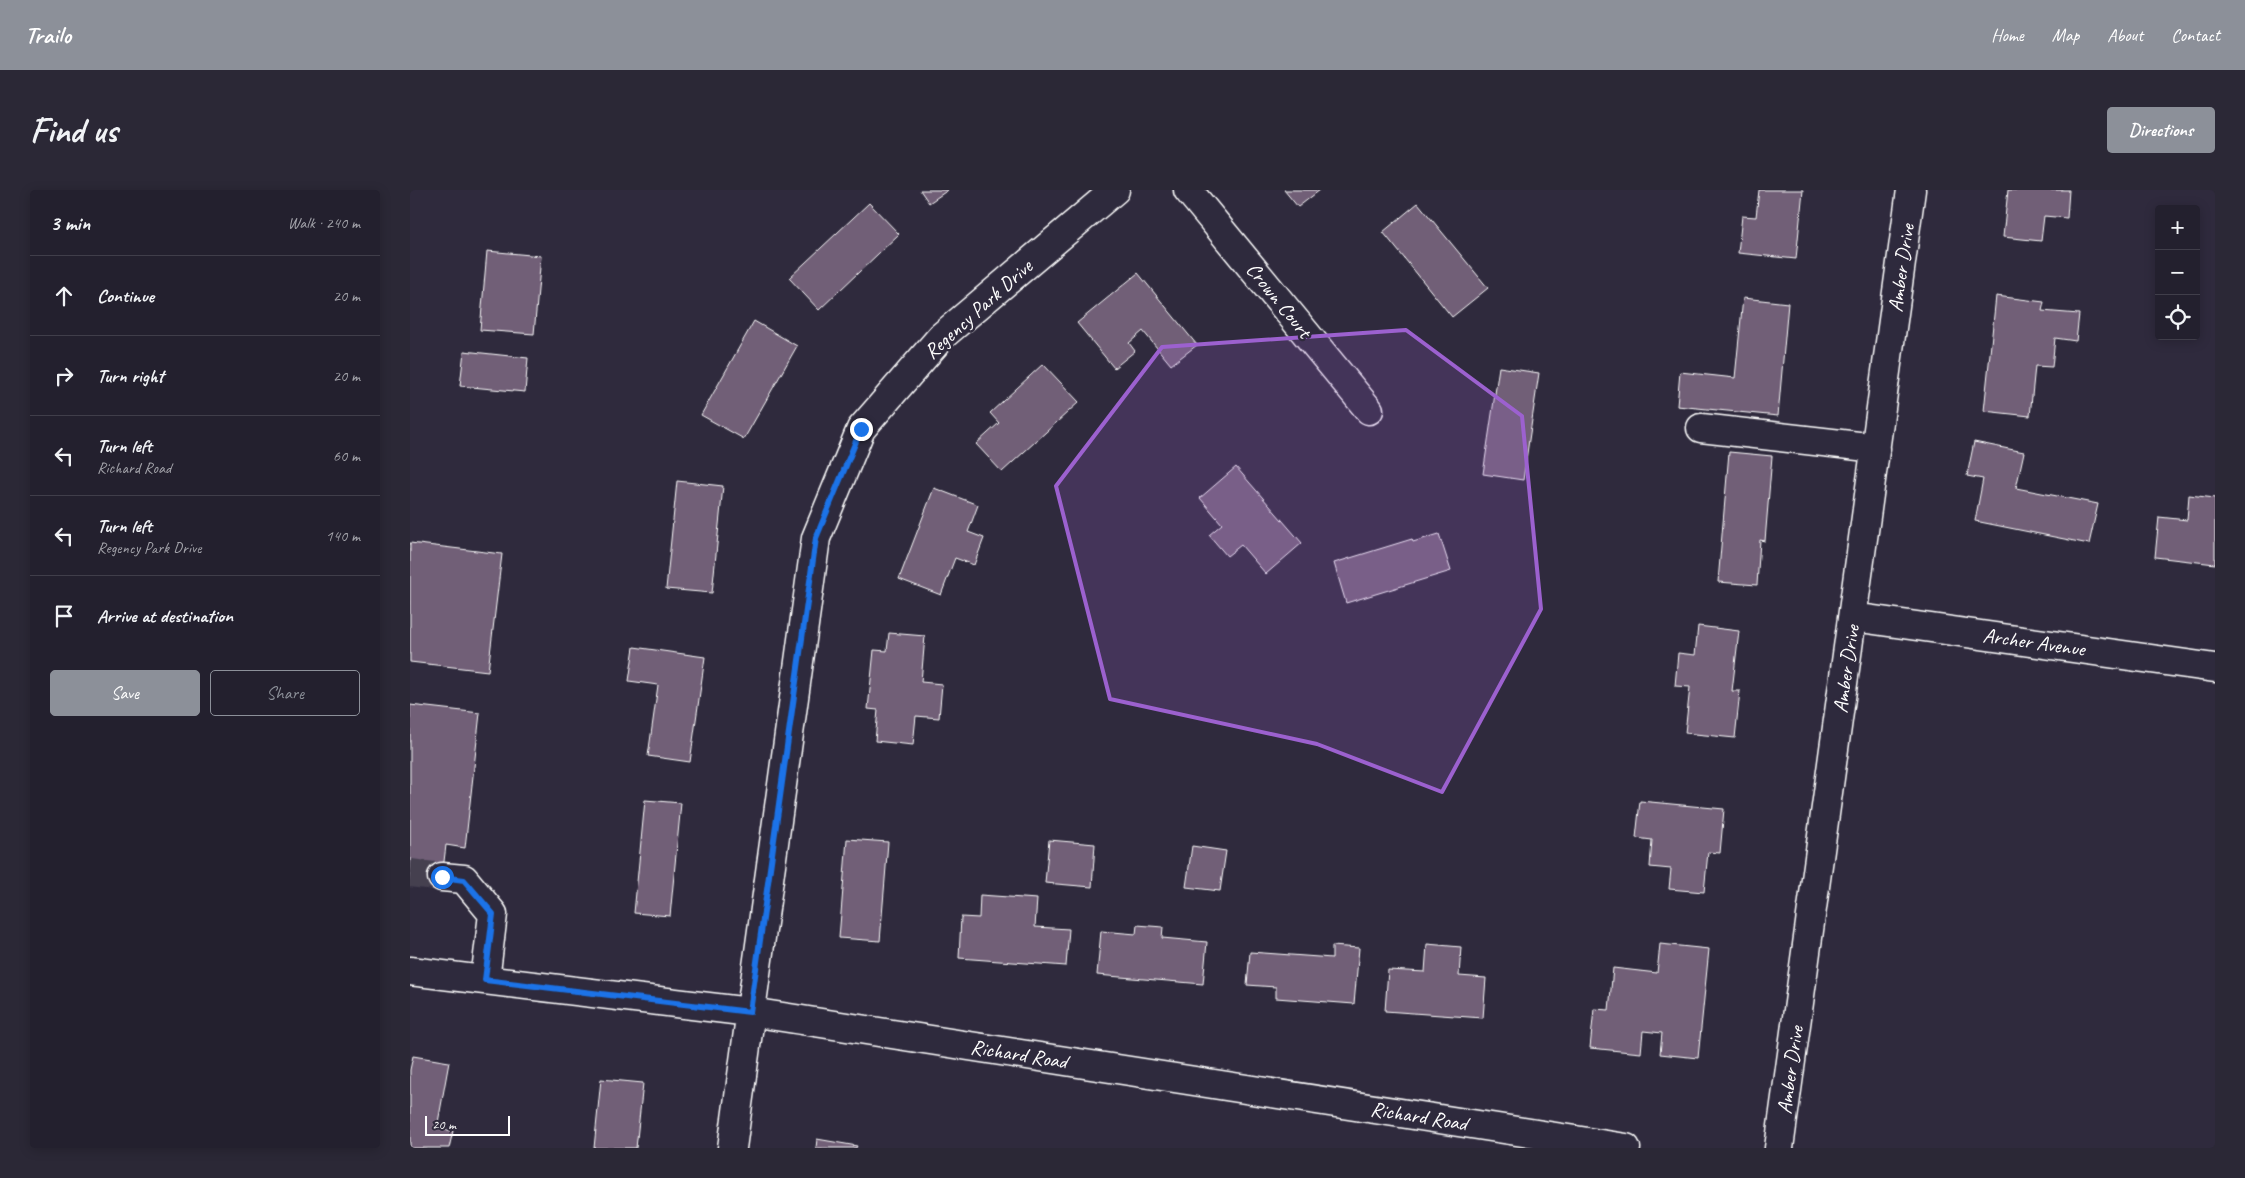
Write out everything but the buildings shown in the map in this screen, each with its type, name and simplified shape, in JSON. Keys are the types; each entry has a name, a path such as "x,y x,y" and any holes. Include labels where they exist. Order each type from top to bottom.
{"street":[{"name":"Regency Park Drive","path":"732,1148 816,538 861,429 942,336 1115,190"},
{"name":"Crown Court","path":"1188,190 1369,410"},
{"name":"Amber Drive","path":"1779,1148 1911,190"},
{"path":"1701,428 1876,448"},
{"name":"Archer Avenue","path":"1853,617 2215,668"},
{"path":"442,877 464,880 493,914 485,980"},
{"name":"Richard Road","path":"410,970 750,1012 1626,1148"}],"highlighted area":[{"path":"1406,330 1522,416 1541,609 1442,792 1317,744 1110,699 1056,486 1162,347"}],"tunnel":[{"path":"410,873 442,877"}],"route":[{"path":"442,877 464,880 493,914 485,980 750,1012 816,538 861,429"}]}
